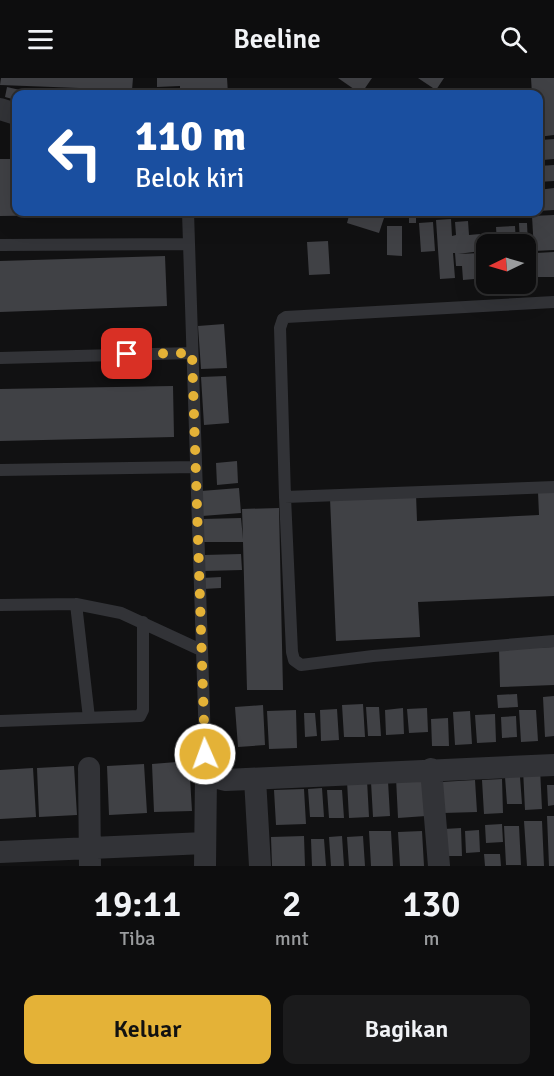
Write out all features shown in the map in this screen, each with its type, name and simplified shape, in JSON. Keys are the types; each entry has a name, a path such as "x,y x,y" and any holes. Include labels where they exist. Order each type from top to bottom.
{"street":[{"path":"205,866 206,775 226,780 554,765"},
{"path":"89,768 90,857"},
{"path":"431,769 439,866"},
{"path":"255,779 260,866"},
{"path":"0,852 90,857 205,843"}],"lane":[{"path":"188,216 206,775"},
{"path":"0,245 189,244"},
{"path":"554,302 286,317 280,328 285,497 294,660 302,665 372,656 554,641"},
{"path":"0,358 192,353"},
{"path":"0,470 196,467"},
{"path":"285,497 554,487"},
{"path":"0,605 76,604 121,613 201,650"},
{"path":"76,604 89,718"},
{"path":"0,721 142,715 143,622"}],"building":[{"path":"1,78 133,78 132,90 0,85"},
{"path":"157,78 227,78 228,90 180,90 180,86 157,87"},
{"path":"338,78 372,78 364,90 355,90"},
{"path":"418,78 444,78 436,90"},
{"path":"531,78 554,78 554,135 543,136 543,90 532,90"},
{"path":"7,87 20,90 12,90 12,99 5,97"},
{"path":"554,139 554,159 543,160 543,140"},
{"path":"0,159 12,159 12,216 0,216"},
{"path":"554,165 554,181 543,182 543,166"},
{"path":"554,188 554,210 543,211 543,189"},
{"path":"554,215 554,250 536,251 536,234 533,234 532,216"},
{"path":"349,216 385,216 379,233 347,223"},
{"path":"409,216 416,216 416,223 409,223"},
{"path":"498,216 520,216 520,218 498,218"},
{"path":"451,219 452,236 456,235 455,222 468,221 469,235 476,234 476,252 458,254 476,253 476,279 463,280 462,266 456,266 455,253 453,253 455,278 440,279 436,220"},
{"path":"433,222 435,251 421,252 419,223"},
{"path":"519,223 527,223 527,234 520,234"},
{"path":"387,226 402,226 402,256 387,255"},
{"path":"515,226 515,234 496,234 496,227"},
{"path":"328,241 330,274 309,275 307,242"},
{"path":"554,252 554,277 537,277 536,253"},
{"path":"165,256 167,306 0,312 0,261"},
{"path":"224,324 227,368 201,369 198,326"},
{"path":"226,376 229,423 204,425 201,377"},
{"path":"173,386 174,437 0,441 0,389"},
{"path":"237,461 238,483 217,485 216,463"},
{"path":"239,488 241,513 202,516 201,491"},
{"path":"554,491 554,596 418,602 420,637 336,641 330,498 416,494 417,521 539,515 538,492"},
{"path":"279,508 283,690 247,690 243,542 204,542 202,519 241,518 243,539 242,509"},
{"path":"241,554 242,570 204,571 204,555"},
{"path":"221,577 221,588 203,589 202,578"},
{"path":"554,647 554,685 500,687 499,649"},
{"path":"517,694 518,707 498,708 497,695"},
{"path":"554,696 554,736 545,737 543,697"},
{"path":"363,704 365,737 344,737 342,705"},
{"path":"263,705 265,745 238,747 235,707"},
{"path":"366,707 379,707 381,736 368,736"},
{"path":"403,708 404,734 386,735 385,710"},
{"path":"427,708 428,732 409,733 407,709"},
{"path":"337,709 339,740 321,741 320,710"},
{"path":"296,710 297,748 269,749 267,711"},
{"path":"519,710 536,710 538,741 521,742"},
{"path":"470,711 472,744 455,745 453,712"},
{"path":"304,713 315,713 317,736 305,737"},
{"path":"495,714 496,742 477,743 475,715"},
{"path":"516,716 517,737 502,738 501,717"},
{"path":"448,718 449,746 432,746 431,719"},
{"path":"189,761 192,811 154,812 152,764"},
{"path":"144,764 147,813 109,815 107,766"},
{"path":"74,766 77,815 39,817 37,768"},
{"path":"33,768 36,817 0,819 0,770"},
{"path":"540,768 542,809 525,810 523,769"},
{"path":"424,777 426,816 398,818 396,778"},
{"path":"505,777 520,777 522,804 507,804"},
{"path":"502,779 503,813 484,814 482,780"},
{"path":"367,780 369,817 349,818 347,781"},
{"path":"475,780 477,812 443,813 441,782"},
{"path":"388,781 390,816 373,817 371,782"},
{"path":"547,785 554,785 554,805 548,806"},
{"path":"322,788 324,817 310,817 308,789"},
{"path":"304,789 306,824 276,825 274,790"},
{"path":"327,790 342,790 344,818 329,818"},
{"path":"547,816 554,816 554,866 549,866"},
{"path":"524,821 542,821 544,866 527,866"},
{"path":"502,824 503,842 486,843 485,825"},
{"path":"504,826 519,826 521,865 506,865"},
{"path":"461,828 462,856 445,856 444,829"},
{"path":"479,830 480,852 466,853 465,831"},
{"path":"369,831 391,831 393,866 371,866"},
{"path":"422,831 424,866 400,866 398,832"},
{"path":"304,836 305,866 272,866 271,837"},
{"path":"342,836 344,866 331,866 329,837"},
{"path":"363,836 365,866 349,866 347,837"},
{"path":"311,839 324,839 326,866 312,866"},
{"path":"484,854 500,854 501,866 485,866"}],"route":[{"path":"127,354 192,353 205,754"}]}
